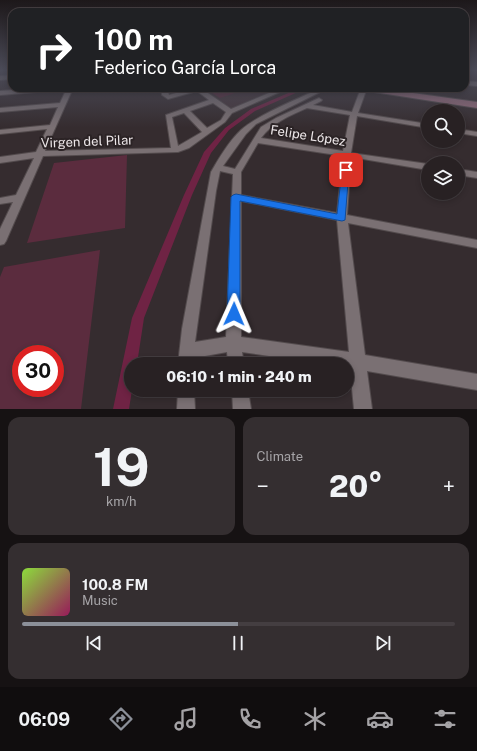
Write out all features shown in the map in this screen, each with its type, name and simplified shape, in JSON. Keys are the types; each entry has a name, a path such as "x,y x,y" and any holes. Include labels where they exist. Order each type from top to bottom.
{"street":[{"path":"0,93 12,92"},
{"path":"0,241 68,92"},
{"path":"164,92 165,96 168,97 185,92"},
{"path":"204,92 230,112"},
{"path":"215,100 168,116 175,150 186,146 223,121 230,112 277,92"},
{"path":"186,357 211,191 218,168 235,140 254,123 316,92"},
{"path":"362,92 354,114 347,154 342,218 362,409"},
{"path":"390,92 477,105"},
{"path":"235,357 233,343 237,172 264,129 278,119 320,100"},
{"path":"291,104 421,125"},
{"path":"0,110 61,105"},
{"path":"185,110 207,132"},
{"path":"0,132 51,127"},
{"path":"465,132 477,134"},
{"name":"Felipe López","path":"256,140 421,166"},
{"name":"Virgen del Pilar","path":"0,160 38,155 175,150"},
{"path":"218,168 237,172"},
{"path":"465,173 477,175"},
{"path":"236,197 477,244"},
{"path":"0,201 19,198"},
{"path":"189,357 233,343 356,361 477,382"},
{"path":"186,397 186,409"},
{"path":"241,397 242,409"}],"shaded area":[{"path":"203,92 274,92 231,111"},
{"path":"211,92 235,93 220,98"},
{"path":"127,155 125,228 27,243 54,163"},
{"path":"100,250 81,409 0,409 0,277 4,267"}],"waterway":[{"path":"121,409 138,318 188,195 208,152 227,129 253,110 295,92"}],"route":[{"path":"234,314 236,197 342,218 346,170"}]}
